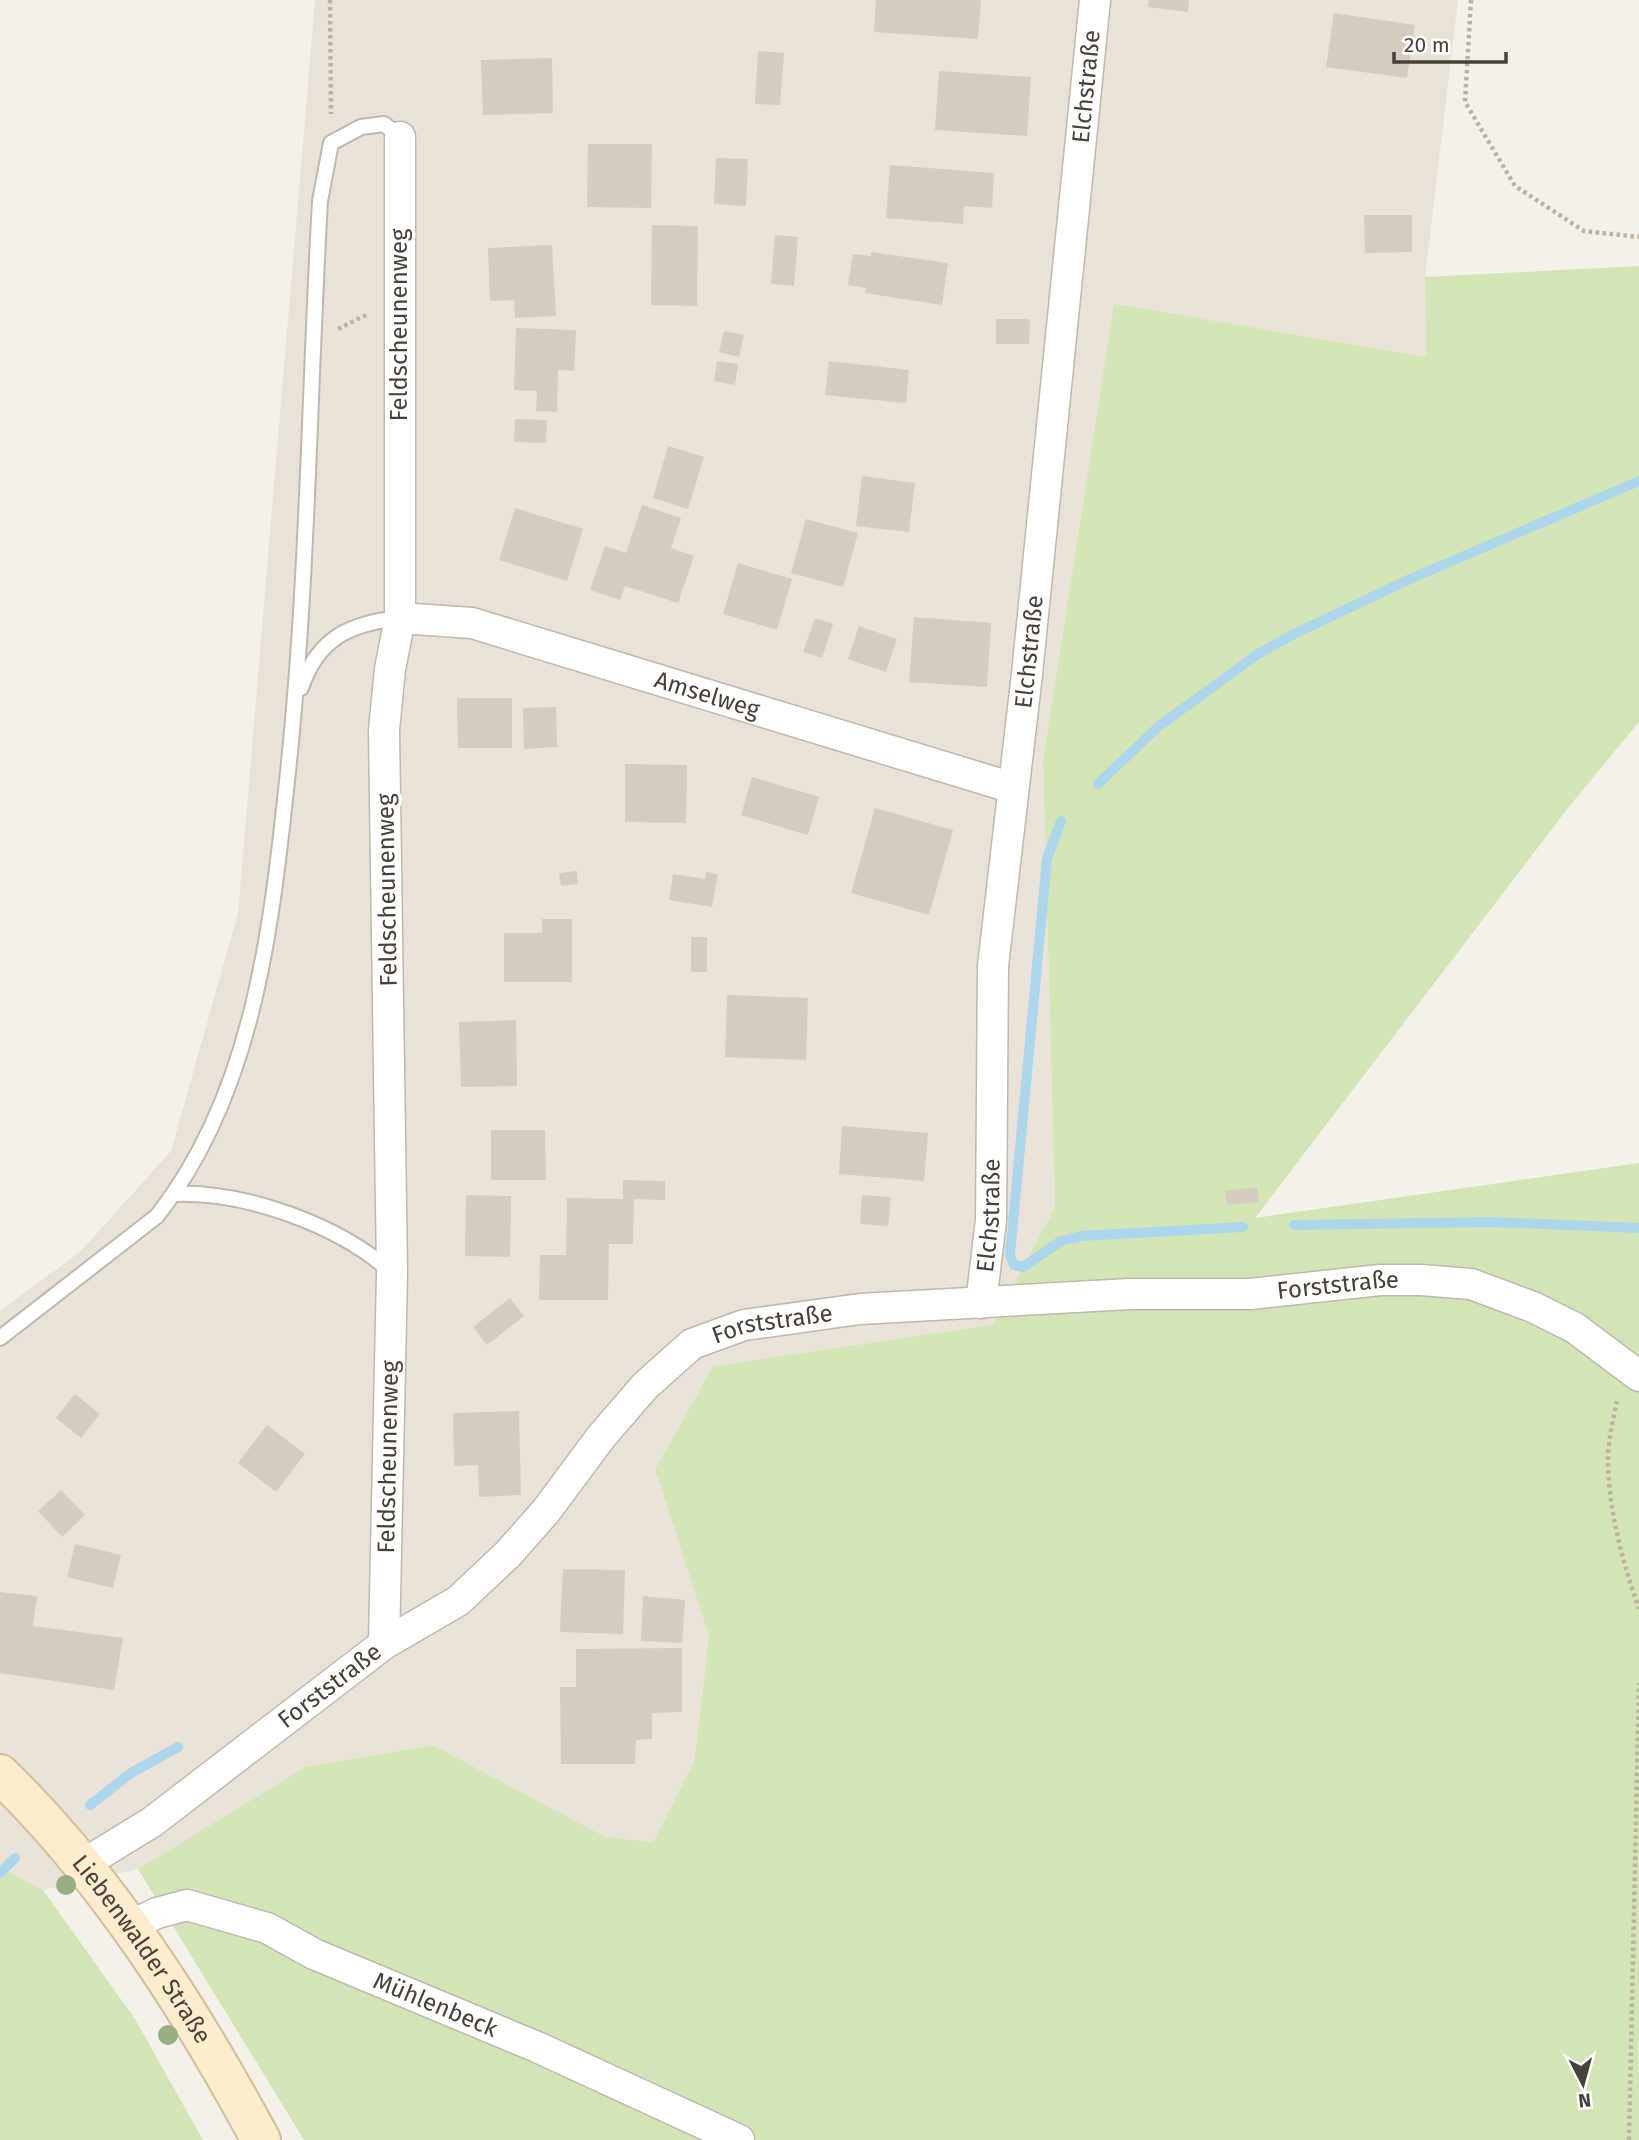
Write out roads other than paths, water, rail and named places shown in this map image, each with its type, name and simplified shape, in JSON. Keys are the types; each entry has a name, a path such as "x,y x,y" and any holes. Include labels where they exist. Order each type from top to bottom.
{"main road":[{"name":"Liebenwalder Straße","path":"0,1774 38,1811 129,1927 202,2038 261,2140"}],"street":[{"name":"Elchstraße","path":"981,1303 991,1220 993,965 1095,0"},
{"name":"Feldscheunenweg","path":"384,1644 392,1273 384,730 390,669 400,618 400,137"},
{"name":"Amselweg","path":"400,618 472,622 1013,788"},
{"name":"Forststraße","path":"82,1865 152,1822 384,1644 458,1601 508,1555 645,1385 692,1344 744,1325 860,1309 1180,1293 1250,1294 1380,1280 1471,1284 1533,1307 1575,1328 1632,1372"},
{"name":"Mühlenbeck","path":"129,1927 157,1913 187,1905 267,1928 314,1954 537,2047 739,2140"}],"lane":[{"path":"0,1338 157,1216 174,1194 217,1113 232,1078 252,1013 276,880 296,703 320,201 331,143 361,127 384,124 400,137"},
{"path":"296,703 317,654 339,633 374,621 400,618"},
{"path":"174,1194 209,1192 272,1206 370,1253 392,1273"}],"waterway":[{"path":"1098,784 1159,726 1258,654 1410,579 1639,481"},
{"path":"1061,821 1047,859 1010,1255 1014,1265 1023,1267 1061,1241 1082,1236 1243,1227"},
{"path":"1294,1225 1491,1222 1639,1228"},
{"path":"90,1805 131,1773 178,1747"},
{"path":"0,1873 15,1858"}]}
